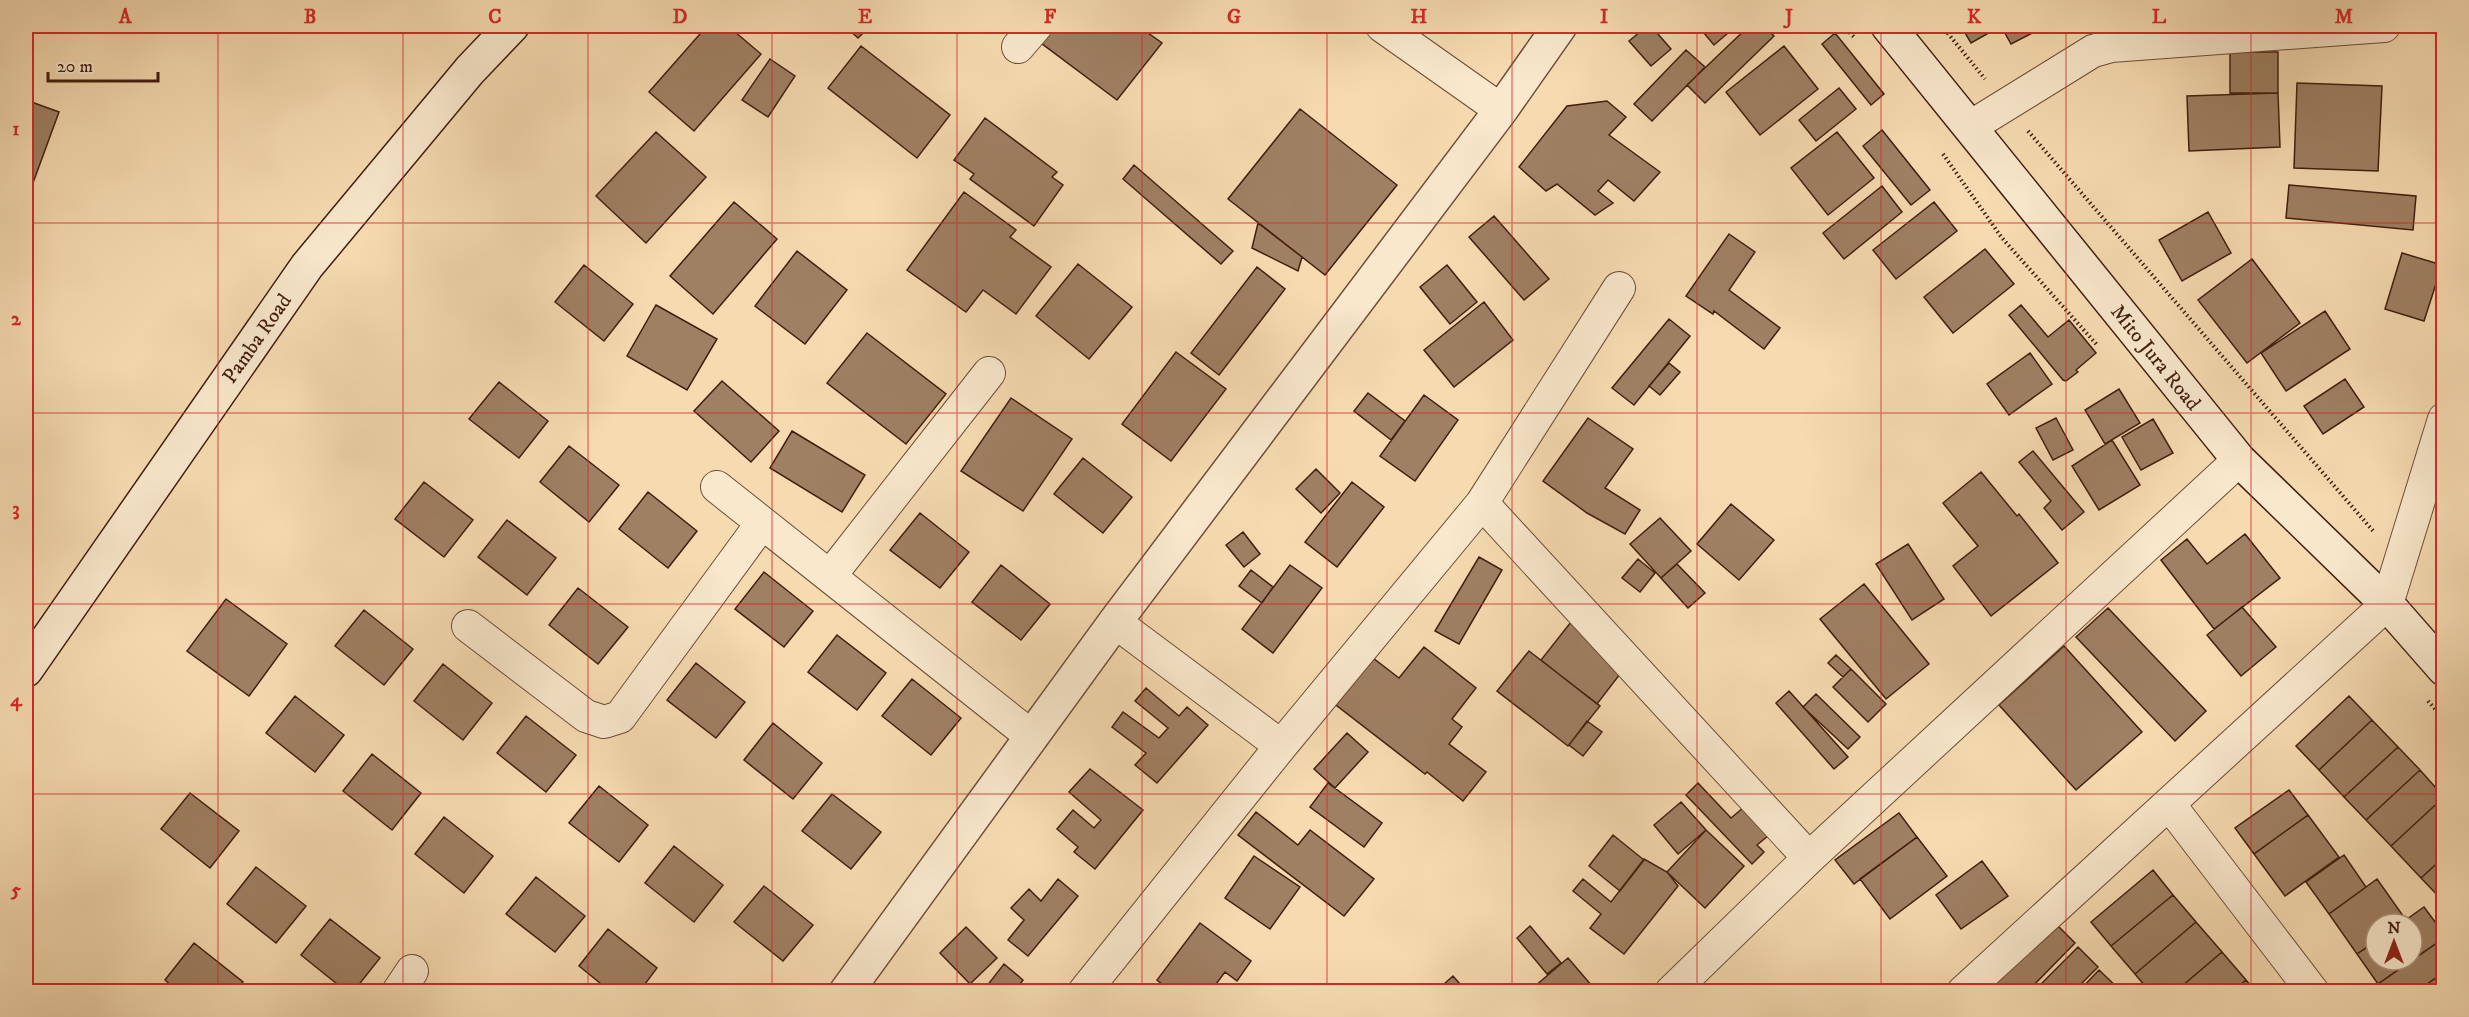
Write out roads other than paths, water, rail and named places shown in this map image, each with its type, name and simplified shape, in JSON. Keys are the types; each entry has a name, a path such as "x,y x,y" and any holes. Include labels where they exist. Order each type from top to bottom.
{"main road":[{"name":"Pamba Road","path":"26,670 308,266 470,70 512,26"},
{"path":"846,992 1115,622 1501,110 1560,26"},
{"name":"Mito Jura Road","path":"1888,26 2239,460 2387,604 2444,669"}],"street":[{"path":"1382,26 1501,110"},
{"path":"1970,127 2093,51 2111,45 2264,30 2384,26"},
{"path":"1084,992 1281,746 1482,503 1619,288"},
{"path":"830,576 989,373"},
{"path":"1963,992 2387,604 2444,419"},
{"path":"1671,992 1809,858 2239,460"},
{"path":"717,487 1031,736"},
{"path":"1482,503 1809,858"},
{"path":"468,626 586,716 604,722 620,717 762,523"},
{"path":"1115,622 1281,746"},
{"path":"2169,804 2313,992"}]}
